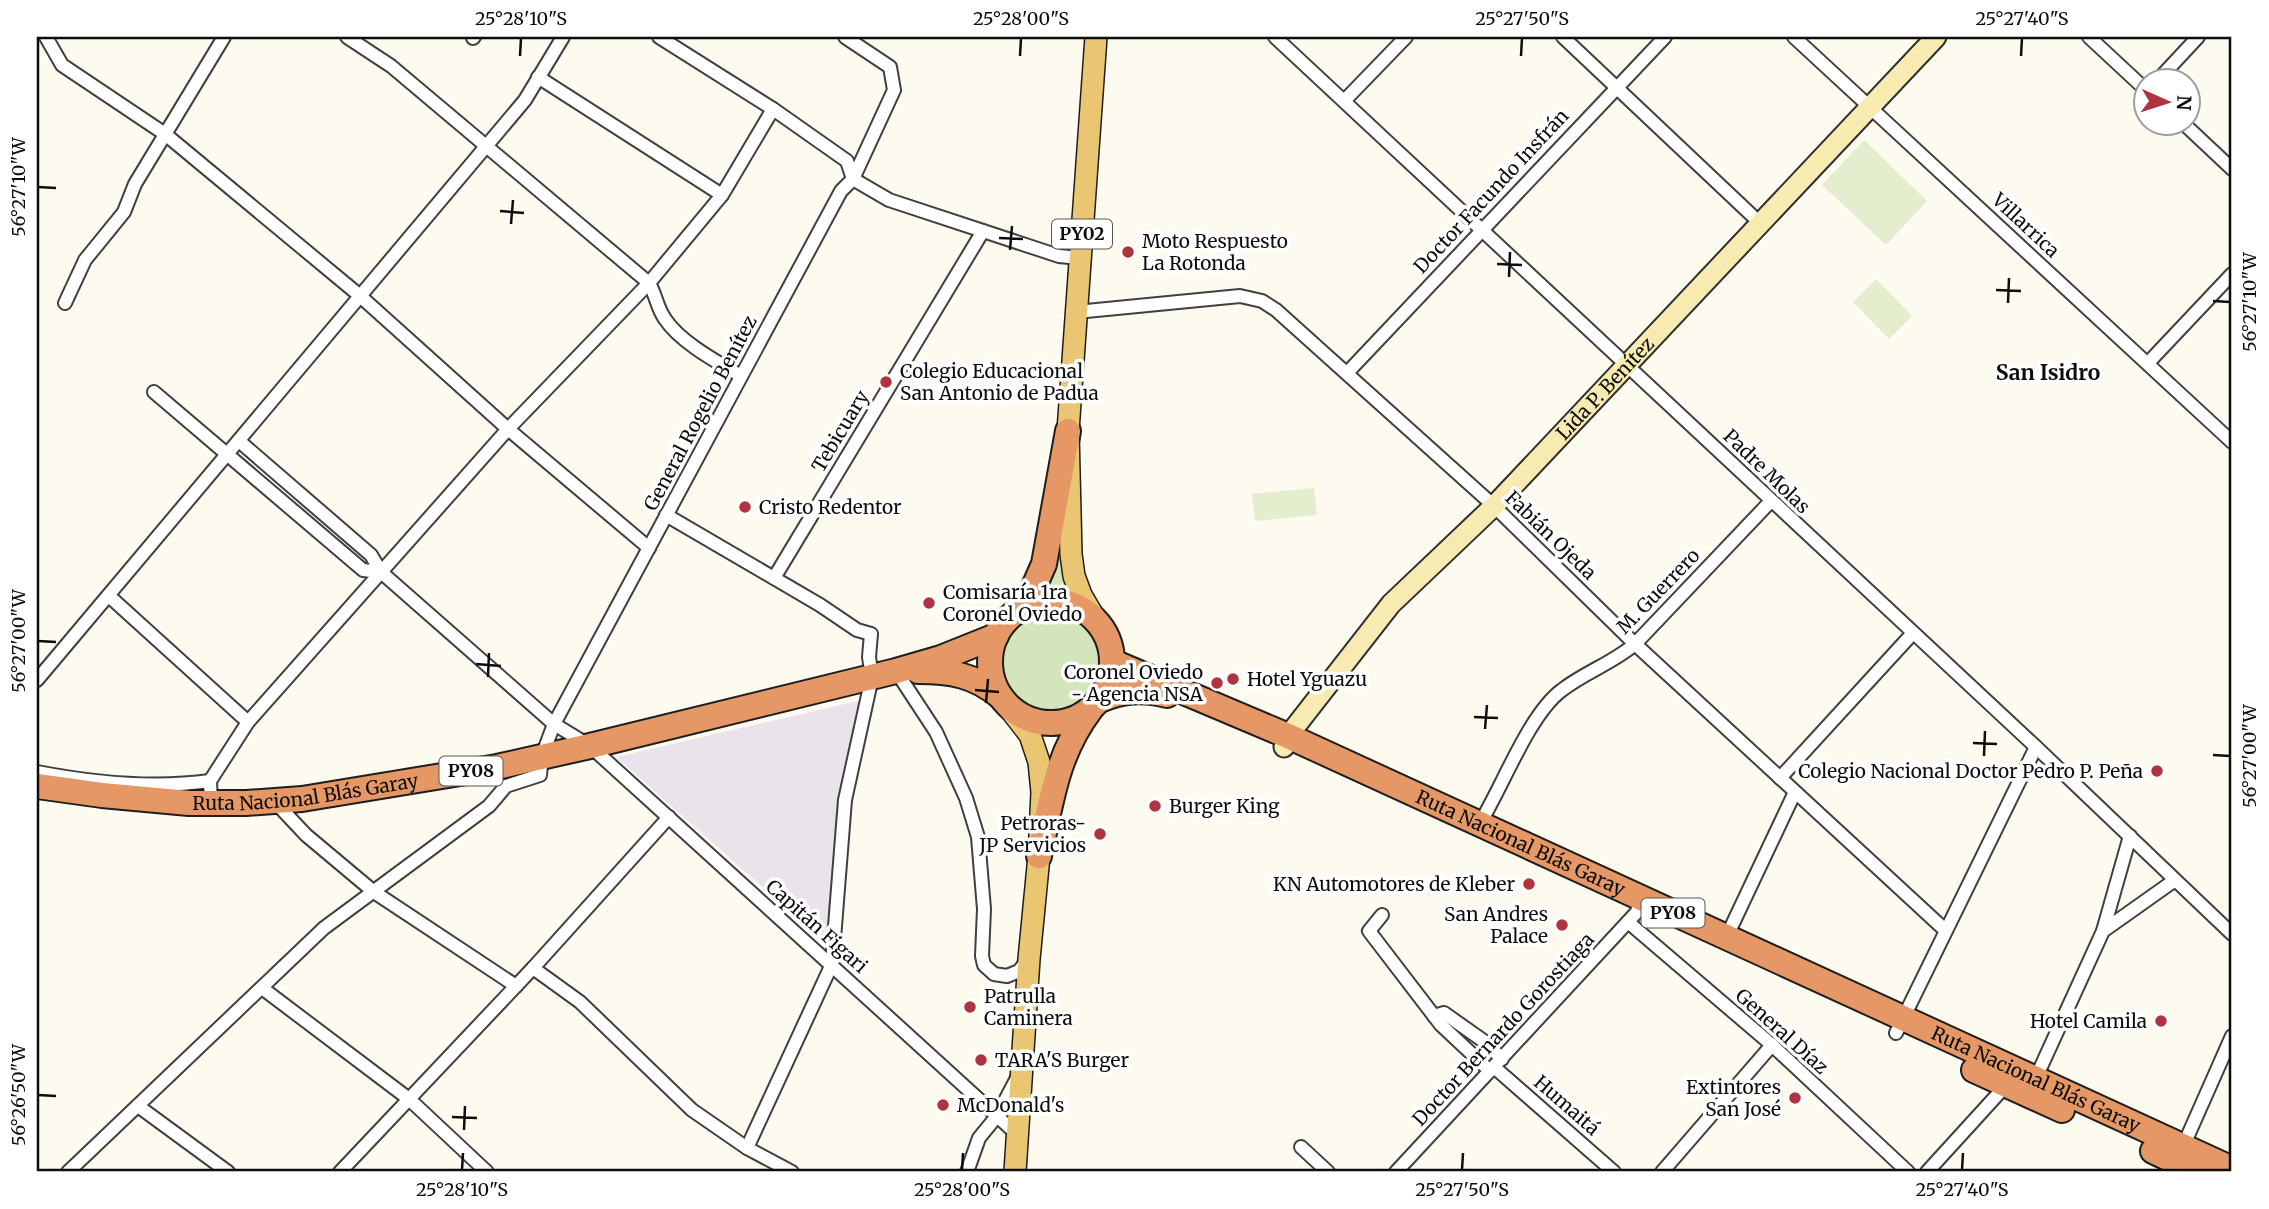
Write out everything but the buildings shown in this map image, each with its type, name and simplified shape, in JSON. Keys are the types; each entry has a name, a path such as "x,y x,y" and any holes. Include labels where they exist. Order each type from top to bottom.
{"highway":[{"name":"PY02","path":"996,636 1033,589 1044,564 1068,431"},
{"path":"1018,611 1033,604 1050,601 1082,609 1095,619"},
{"name":"PY02","path":"1095,619 1107,639 1112,662"},
{"path":"996,636 991,653 991,671 1003,700 1020,715 1038,722 1056,723 1074,719 1095,705"},
{"name":"Ruta Nacional Blás Garay","path":"37,786 102,795 211,792 274,801 302,799 497,766 590,746 897,671 941,658 996,636"},
{"path":"1039,856 1062,759 1075,731 1107,688 1112,662"},
{"name":"Ruta Nacional Blás Garay","path":"1112,662 1477,829 1635,911 1899,1026 2192,1162 2232,1169"},
{"name":"Ruta Nacional Blás Garay","path":"897,671 951,672 981,682 1003,700"},
{"name":"Ruta Nacional Blás Garay","path":"1095,705 1127,691 1153,691 1286,741"},
{"name":"Ruta Nacional Blás Garay","path":"1635,911 1726,937 1899,1026"}],"main road":[{"name":"PY02","path":"1095,619 1081,596 1072,565 1068,431 1096,37"},
{"path":"1003,700 1030,735 1039,762 1042,792 1039,856 1028,959 1015,1172"}],"street":[{"path":"46,37 62,65 165,134 359,295 508,429 649,548"},
{"path":"65,303 85,260 124,212 135,184 223,37"},
{"path":"347,37 391,66 649,283 671,328 741,376"},
{"path":"37,680 525,100 563,37"},
{"path":"659,37 773,109 847,161 853,179 889,200 1059,256 1080,258"},
{"name":"General Rogelio Benítez","path":"374,892 489,806 506,786 540,775 542,756 554,724 841,191 853,179 894,90 890,67 845,37"},
{"name":"Padre Molas","path":"1275,37 1628,365 1770,502 2036,747 2232,934"},
{"path":"1345,100 1406,37"},
{"path":"1563,37 1761,224"},
{"name":"Doctor Facundo Insfrán","path":"1347,373 1665,37"},
{"name":"Villarrica","path":"1794,37 2232,442"},
{"name":"Lida P. Benítez","path":"1286,741 1391,604 1494,506 1936,37"},
{"path":"2090,37 2132,76"},
{"path":"2171,66 2198,37"},
{"path":"538,77 722,195"},
{"path":"37,772 93,782 176,786 211,792 248,722 508,429 649,283 722,195 773,109"},
{"path":"2197,136 2232,169"},
{"name":"Tebicuary","path":"774,578 983,231"},
{"path":"2148,363 2232,274"},
{"name":"Fabián Ojeda","path":"1076,312 1240,296 1262,301 1276,310 1494,506 1635,644 1945,930"},
{"path":"154,392 363,570 381,572"},
{"path":"239,441 371,555 381,572"},
{"name":"M. Guerrero","path":"1477,829 1534,722 1549,702 1562,690 1619,657 1635,644 1770,502"},
{"path":"666,515 820,605 857,630 871,634 869,657 872,677 845,800 832,964 747,1148"},
{"name":"Capitán Figari","path":"381,572 554,724 590,746 1018,1135"},
{"path":"109,596 248,722"},
{"path":"1780,778 1913,633"},
{"path":"897,671 936,732 966,798 978,837 984,909 984,965 993,974 1007,976 1019,971 1028,959"},
{"path":"1899,1026 2036,747"},
{"path":"1726,937 1796,792"},
{"path":"274,801 306,835 374,892 516,986"},
{"path":"340,1172 533,968 669,817"},
{"path":"1927,1172 2021,1082 2103,931 2130,836"},
{"path":"2103,931 2175,880"},
{"path":"68,1172 324,928 374,892"},
{"name":"General Díaz","path":"1635,911 1772,1045 1908,1172"},
{"name":"Doctor Bernardo Gorostiaga","path":"1396,1172 1496,1066 1635,911"},
{"path":"1382,915 1369,931 1434,1016 1496,1066"},
{"path":"533,968 580,1002 692,1110 747,1148 792,1172"},
{"path":"262,988 409,1099 487,1172"},
{"path":"1434,1016 1444,1013 1485,1042 1496,1066"},
{"path":"2192,1162 2232,1036"},
{"path":"1662,1172 1772,1045"},
{"name":"Humaitá","path":"1496,1066 1614,1172"},
{"path":"967,1172 979,1138 998,1116 1022,1067"},
{"path":"138,1106 228,1172"},
{"path":"1301,1147 1328,1172"}],"shaded area":[{"path":"862,700 829,946 616,757"}],"green space":[{"path":"1864,140 1927,201 1886,245 1822,185"},
{"path":"1876,279 1912,316 1889,339 1853,302"},
{"path":"1314,488 1317,515 1255,521 1252,494"},
{"path":"1062,500 1078,602 1063,595 1040,597"},
{"path":"1051,610 1071,614 1089,625 1100,643 1104,663 1100,683 1089,701 1071,712 1051,716 1031,712 1013,701 1002,683 998,663 1002,643 1013,625 1031,614"}],"place":[{"name":"Moto Respuesto La Rotonda","path":"1128,252"},
{"name":"Colegio Educacional San Antonio de Padua","path":"886,382"},
{"name":"Cristo Redentor","path":"745,507"},
{"name":"Comisaría 1ra Coronel Oviedo","path":"929,603"},
{"name":"Hotel Yguazu","path":"1233,679"},
{"name":"Coronel Oviedo - Agencia NSA","path":"1217,683"},
{"name":"Colegio Nacional Doctor Pedro P. Peña","path":"2157,771"},
{"name":"Burger King","path":"1155,806"},
{"name":"Petroras- JP Servicios","path":"1100,834"},
{"name":"KN Automotores de Kleber","path":"1529,884"},
{"name":"San Andres Palace","path":"1562,925"},
{"name":"Patrulla Caminera","path":"970,1007"},
{"name":"Hotel Camila","path":"2161,1021"},
{"name":"TARA'S Burger","path":"981,1060"},
{"name":"Extintores San José","path":"1795,1098"},
{"name":"McDonald's","path":"943,1105"}],"district":[{"name":"San Isidro","path":"2048,373"}]}
